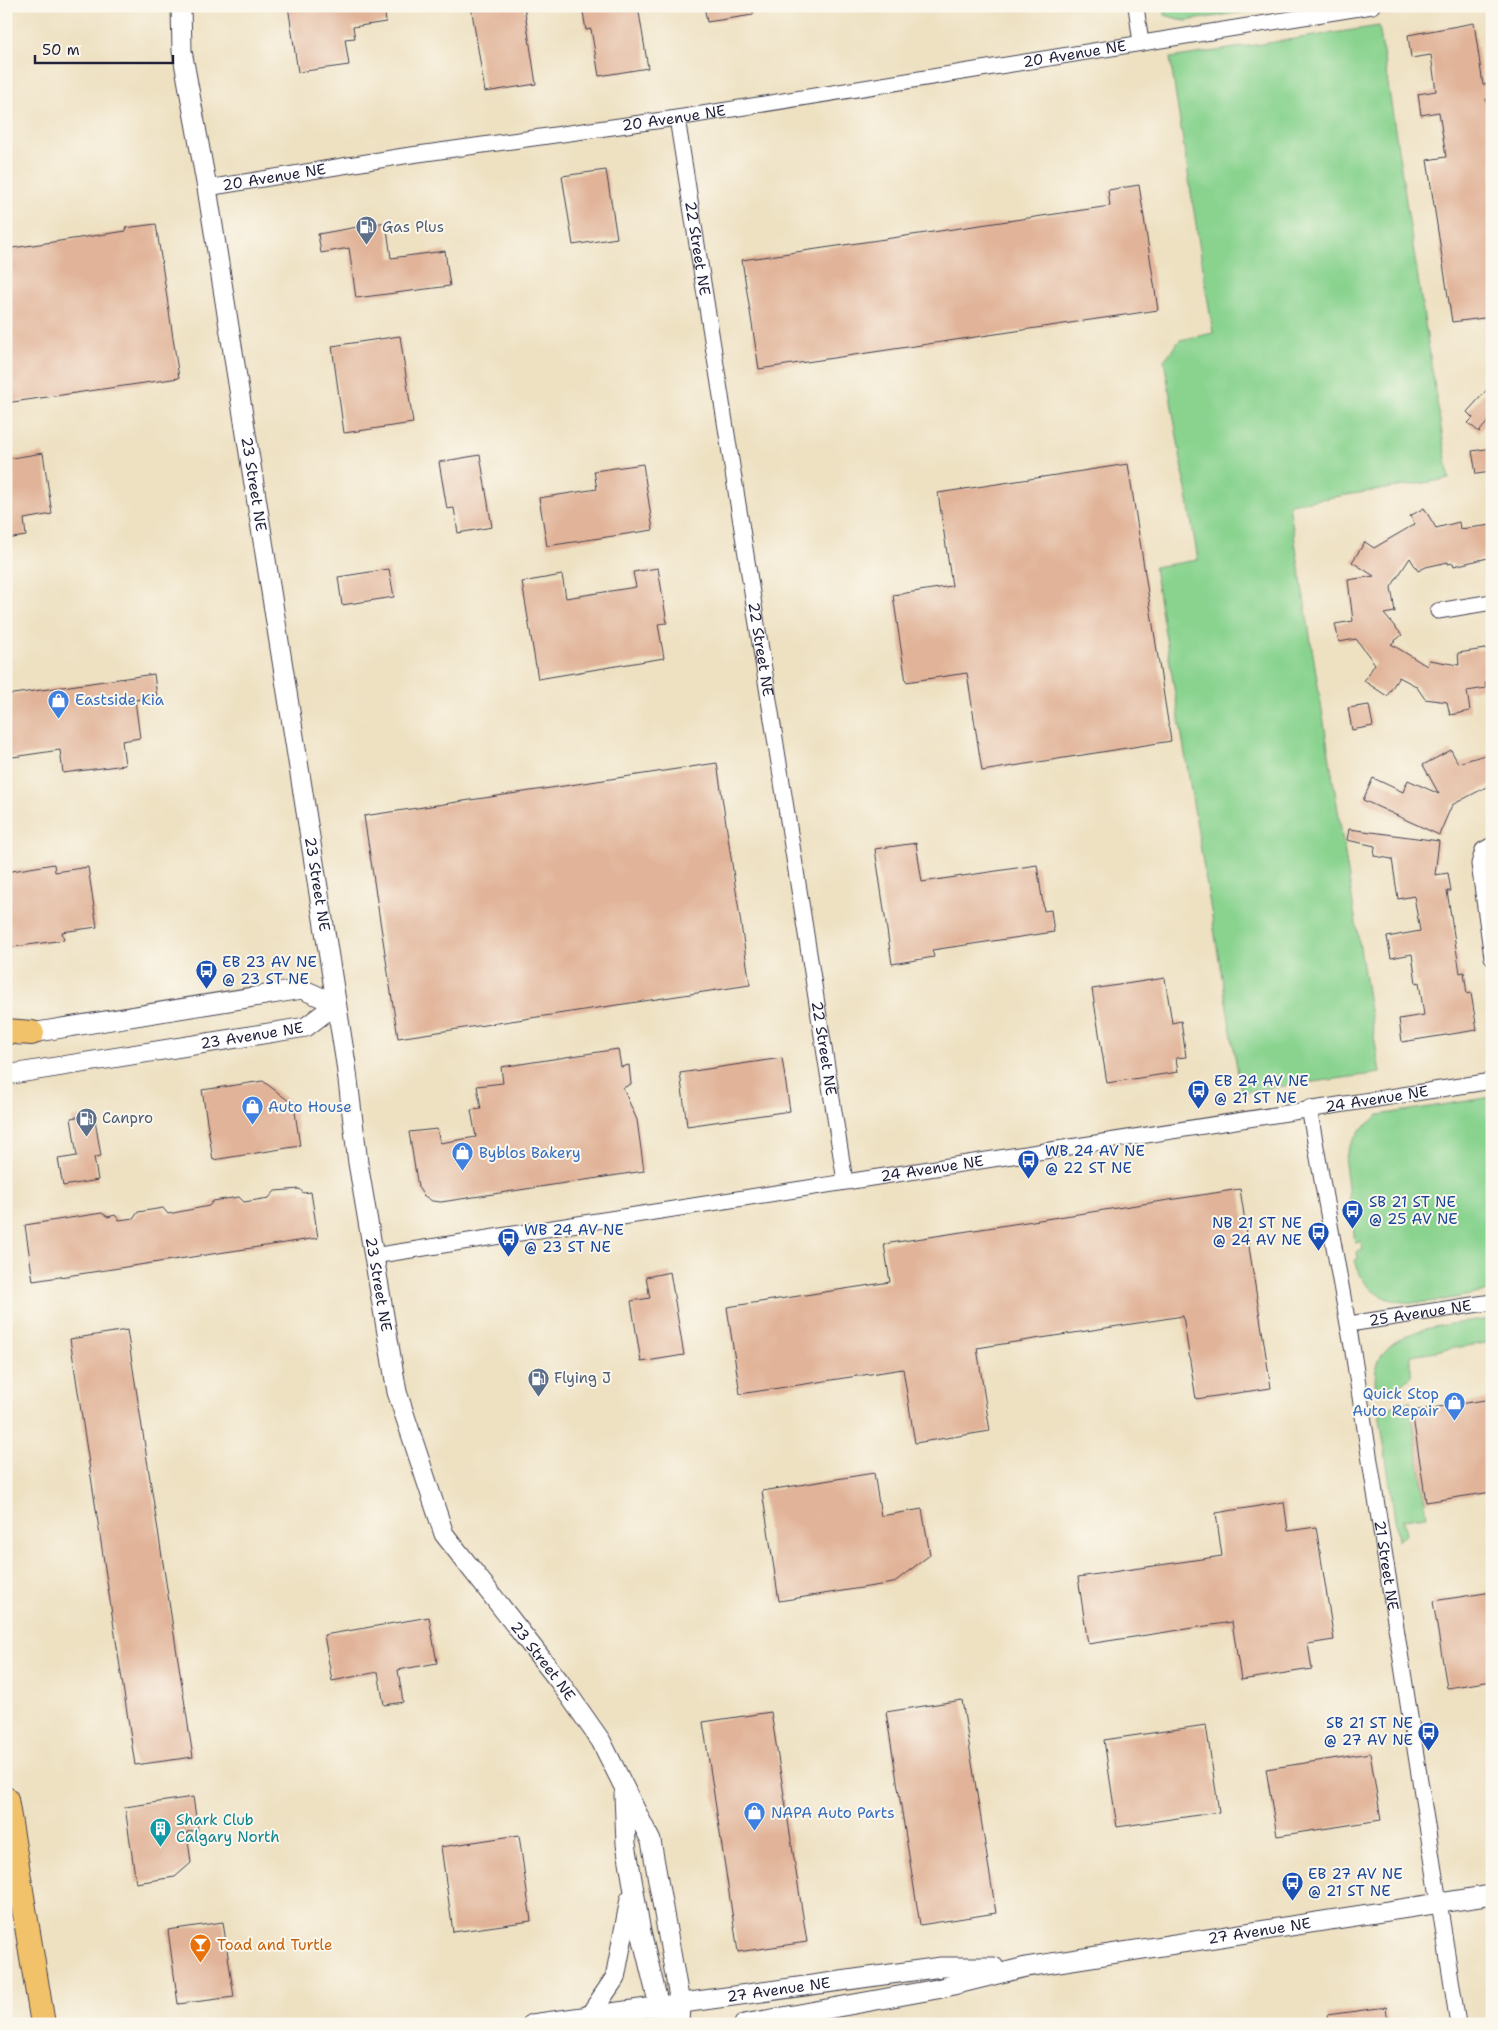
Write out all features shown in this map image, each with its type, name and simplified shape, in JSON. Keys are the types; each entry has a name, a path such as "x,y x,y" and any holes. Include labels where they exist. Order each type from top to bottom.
{"main road":[{"path":"6,1031 32,1033"},
{"path":"6,1799 43,2024"}],"street":[{"name":"23 Street NE","path":"181,6 182,51 207,188 336,1004 372,1256 397,1392 444,1534 559,1681 601,1741 651,1841 680,2003 679,2024"},
{"path":"1136,6 1141,43"},
{"name":"20 Avenue NE","path":"207,188 404,156 676,118 1372,6"},
{"name":"22 Street NE","path":"676,118 845,1181"},
{"path":"1438,611 1492,602"},
{"path":"1492,845 1483,850 1479,864 1492,956"},
{"path":"6,1037 302,989 336,1004"},
{"name":"23 Avenue NE","path":"6,1075 306,1027 336,1004"},
{"name":"24 Avenue NE","path":"372,1256 1309,1108 1492,1081"},
{"name":"21 Street NE","path":"1309,1108 1349,1324 1441,1904 1458,2024"},
{"name":"25 Avenue NE","path":"1349,1324 1492,1302"},
{"name":"23 Street NE","path":"624,1790 626,1844 641,1932 659,2006 671,2024"},
{"path":"590,2015 615,1978 633,1885"},
{"name":"27 Avenue NE","path":"744,2024 937,1989 1026,1966 1492,1896"},
{"name":"27 Avenue NE","path":"532,2024 941,1967 1026,1966"}],"green space":[{"path":"1164,6 1284,6 1185,21 1165,15"},
{"path":"1379,26 1449,479 1289,504 1380,1073 1241,1092 1154,567 1198,560 1164,360 1180,340 1213,333 1170,58"},
{"path":"1492,1097 1492,1291 1432,1301 1412,1302 1393,1300 1377,1293 1364,1280 1355,1260 1358,1259 1357,1252 1363,1250 1361,1242 1355,1242 1345,1163 1348,1149 1361,1129 1379,1115"},
{"path":"1492,1319 1492,1342 1411,1355 1411,1376 1395,1387 1376,1390 1376,1369 1384,1352 1397,1341 1414,1332 1434,1327"},
{"path":"1410,1401 1427,1516 1403,1519 1406,1535 1398,1540 1379,1411"}],"building":[{"path":"288,6 384,6 386,22 353,27 355,38 345,39 349,65 298,72"},
{"path":"471,6 524,6 536,84 485,92"},
{"path":"582,6 638,6 648,68 599,76 591,29 586,30"},
{"path":"704,6 753,6 753,15 707,22"},
{"path":"1474,23 1483,85 1487,84 1489,99 1486,99 1489,113 1486,114 1492,150 1492,317 1452,322 1427,160 1446,157 1439,112 1421,115 1418,94 1436,91 1431,55 1411,58 1408,35"},
{"path":"606,170 617,238 573,245 562,176"},
{"path":"1139,185 1158,310 759,369 742,260 1110,206 1108,190"},
{"path":"386,222 391,258 445,251 450,286 356,298 349,248 321,253 318,234"},
{"path":"156,224 179,378 6,403 6,249 126,231 125,228"},
{"path":"400,336 413,423 344,433 332,346"},
{"path":"1492,384 1492,417 1479,432 1468,423 1473,418 1467,412"},
{"path":"1492,448 1492,472 1476,474 1472,451"},
{"path":"43,453 52,514 24,519 26,536 6,539 6,459"},
{"path":"480,455 492,527 458,533 454,508 447,509 439,462"},
{"path":"643,464 653,530 547,546 539,498 597,489 594,471"},
{"path":"1128,464 1171,741 982,771 967,673 906,682 893,595 952,586 938,493"},
{"path":"1424,508 1436,528 1459,522 1460,529 1492,525 1492,557 1454,566 1453,563 1448,564 1448,562 1426,567 1418,571 1410,558 1391,587 1395,612 1384,614 1402,635 1391,644 1427,666 1429,660 1459,665 1458,653 1492,648 1492,682 1485,683 1486,688 1467,691 1470,711 1450,715 1447,702 1425,699 1416,686 1399,677 1387,696 1364,681 1375,664 1356,639 1339,642 1335,624 1353,621 1348,580 1374,576 1352,562 1365,542 1374,548 1415,524 1410,516"},
{"path":"658,568 667,623 658,624 664,658 538,679 522,582 562,575 566,598 636,587 633,572"},
{"path":"389,569 394,597 342,605 338,577"},
{"path":"154,674 157,697 135,700 140,738 122,741 125,765 63,773 60,750 6,758 6,695"},
{"path":"1369,705 1373,726 1352,730 1348,708"},
{"path":"1451,750 1458,763 1492,753 1492,784 1452,805 1439,835 1363,800 1373,778 1403,792 1408,780 1439,794 1423,765"},
{"path":"717,763 750,985 398,1038 364,816"},
{"path":"1349,829 1439,841 1435,875 1448,873 1451,891 1447,891 1460,973 1464,972 1467,994 1471,993 1477,1030 1402,1042 1399,1019 1424,1015 1419,982 1416,983 1412,954 1391,958 1387,937 1420,931 1414,896 1398,899 1392,859 1374,856 1375,846 1347,840"},
{"path":"916,843 922,882 1037,865 1044,911 1051,910 1054,932 932,950 934,957 892,964 875,849"},
{"path":"54,864 55,872 88,867 97,927 62,932 64,940 6,948 6,872"},
{"path":"1165,978 1172,1023 1181,1021 1186,1057 1176,1058 1178,1072 1107,1083 1092,989"},
{"path":"618,1049 621,1067 629,1065 631,1084 623,1088 637,1120 644,1171 441,1202 432,1201 423,1195 418,1187 409,1132 437,1129 440,1143 476,1137 471,1110 481,1109 477,1086 503,1083 501,1067"},
{"path":"782,1058 790,1111 687,1126 680,1073"},
{"name":"Auto House","path":"263,1081 294,1105 300,1146 213,1160 202,1090"},
{"name":"Canpro","path":"94,1114 101,1156 94,1157 98,1180 63,1186 58,1159 77,1156 71,1118"},
{"path":"300,1189 303,1193 311,1192 318,1238 33,1281 25,1225 102,1213 108,1217 115,1215 119,1220 134,1218 138,1212 163,1208 168,1214 209,1206 213,1201 239,1197 244,1202 269,1198 275,1191"},
{"path":"1240,1189 1271,1388 1196,1399 1183,1316 977,1348 990,1431 915,1443 903,1369 740,1394 727,1307 890,1282 884,1244"},
{"path":"670,1272 684,1355 641,1362 631,1301 650,1298 646,1277"},
{"path":"127,1330 193,1757 135,1765 70,1339"},
{"path":"1492,1399 1492,1492 1426,1502 1412,1411"},
{"path":"874,1473 881,1516 922,1509 930,1555 893,1583 779,1601 762,1491"},
{"path":"1284,1502 1288,1531 1316,1527 1334,1640 1308,1644 1312,1669 1241,1680 1232,1622 1088,1644 1078,1577 1222,1556 1216,1513"},
{"path":"1492,1592 1492,1681 1447,1688 1433,1601"},
{"path":"429,1617 437,1663 398,1670 403,1702 384,1705 378,1672 332,1681 324,1635"},
{"path":"962,1700 996,1913 920,1925 886,1712"},
{"name":"NAPA Auto Parts","path":"771,1712 807,1942 738,1952 703,1722"},
{"path":"1206,1725 1219,1812 1117,1827 1104,1740"},
{"path":"1370,1753 1381,1820 1277,1836 1266,1769"},
{"name":"Shark Club Calgary North","path":"193,1797 198,1830 187,1832 191,1863 175,1877 136,1883 125,1807"},
{"path":"519,1835 531,1921 453,1932 441,1847"},
{"path":"223,1922 234,1997 178,2004 168,1930"},
{"path":"1386,2007 1388,2024 1328,2024 1327,2015"}],"place":[{"name":"Gas Plus","path":"366,246"},
{"name":"Eastside Kia","path":"59,719"},
{"name":"EB 23 AV NE @ 23 ST NE","path":"206,990"},
{"name":"EB 24 AV NE @ 21 ST NE","path":"1198,1109"},
{"name":"Auto House","path":"252,1126"},
{"name":"Canpro","path":"86,1137"},
{"name":"Byblos Bakery","path":"463,1172"},
{"name":"WB 24 AV NE @ 22 ST NE","path":"1029,1179"},
{"name":"SB 21 ST NE @ 25 AV NE","path":"1353,1230"},
{"name":"NB 21 ST NE @ 24 AV NE","path":"1318,1251"},
{"name":"WB 24 AV NE @ 23 ST NE","path":"508,1258"},
{"name":"Flying J","path":"538,1397"},
{"name":"Quick Stop Auto Repair","path":"1455,1422"},
{"name":"SB 21 ST NE @ 27 AV NE","path":"1429,1751"},
{"name":"NAPA Auto Parts","path":"755,1832"},
{"name":"Shark Club Calgary North","path":"160,1848"},
{"name":"EB 27 AV NE @ 21 ST NE","path":"1292,1902"},
{"name":"Toad and Turtle","path":"201,1964"}]}
